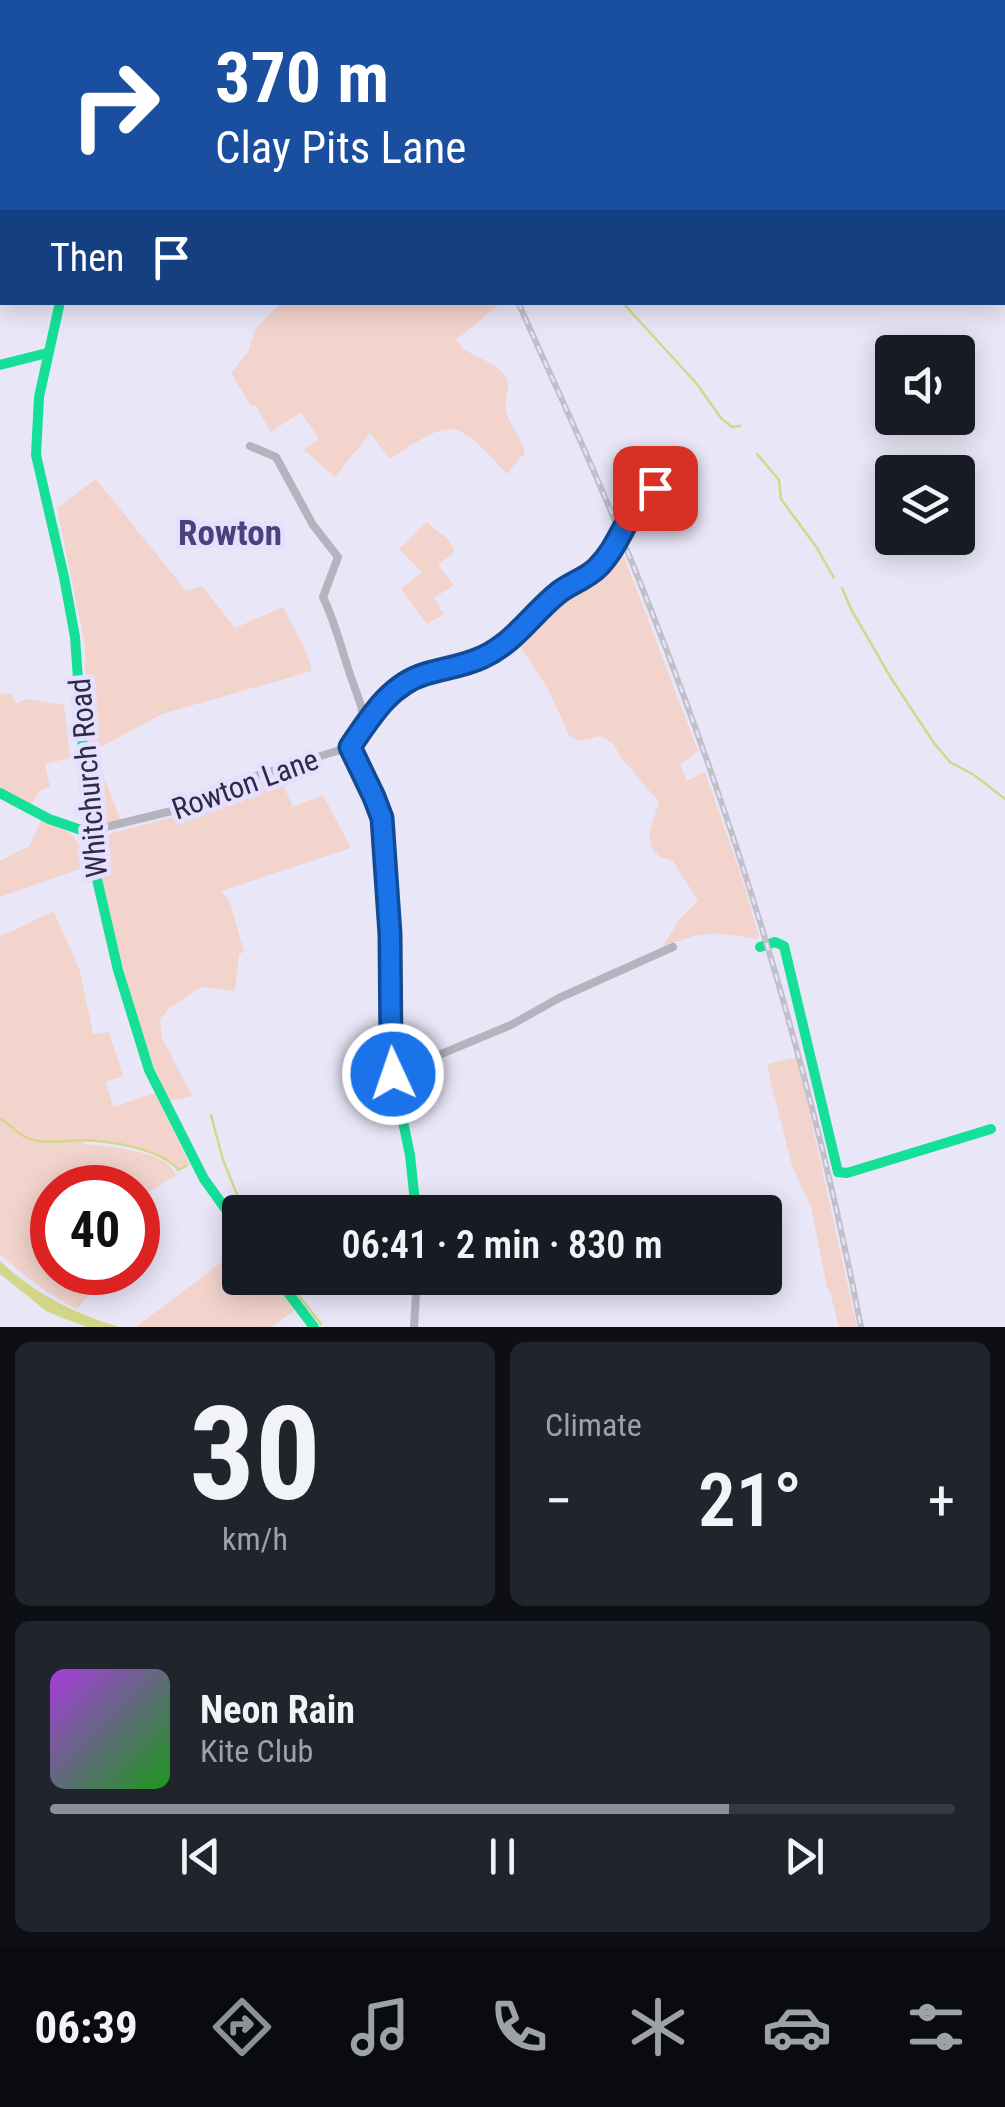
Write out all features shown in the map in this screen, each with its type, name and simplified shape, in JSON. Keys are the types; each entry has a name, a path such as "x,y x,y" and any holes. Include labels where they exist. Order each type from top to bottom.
{"main road":[{"name":"Whitchurch Road","path":"59,305 38,397 36,454 75,638 88,832 97,883 118,970 149,1070 188,1152 222,1204"},
{"path":"0,365 47,353"},
{"name":"Rowton Lane","path":"350,747 382,818 390,934 393,1074 414,1195"},
{"path":"0,792 49,819 88,832"},
{"path":"760,947 775,942 784,946 838,1172 847,1173 991,1128"},
{"path":"289,1295 314,1327"}],"street":[{"path":"250,446 276,457 313,525 338,557 324,597 364,712 364,726"},
{"path":"350,747 401,684 486,656 516,636 560,590 597,568 628,519 656,487"},
{"name":"Rowton Lane","path":"88,832 180,809 226,785 350,747"},
{"path":"393,1074 511,1025 559,998 673,947"},
{"path":"414,1327 417,1295"}],"shaded area":[{"path":"278,305 499,305 456,340 507,379 506,411 525,456 507,474 473,439 449,429 427,436 390,459 370,433 335,477 304,450 319,439 301,412 271,432 231,373 248,352 255,330"},
{"path":"96,479 186,591 202,586 235,628 283,607 312,671 162,714 101,747 99,764 120,819 93,826 85,646 57,508"},
{"path":"427,522 452,546 454,552 438,565 454,585 434,598 444,614 427,624 401,589 422,572 399,549"},
{"path":"620,546 698,751 680,765 687,781 705,772 741,875 759,936 756,939 708,934 662,947 680,919 698,901 673,861 652,849 649,834 659,802 613,744 601,736 578,741 569,735 548,689 518,643 557,598 601,572"},
{"path":"11,693 16,703 27,699 64,705 70,758 45,764 50,786 40,791 30,805 0,789 0,694"},
{"path":"278,773 293,807 323,795 351,848 221,891 230,902 244,952 239,954 235,991 201,987 160,1019 162,1038 192,1096 169,1101 142,1038 103,892 98,837 185,814 224,789"},
{"path":"41,821 72,836 86,867 0,897 0,861 29,846"},
{"path":"54,912 80,971 93,1034 109,1032 123,1076 106,1082 113,1107 155,1093 190,1165 178,1170 171,1163 148,1152 82,1141 158,1158 176,1175 160,1185 160,1165 30,1165 30,1279 0,1254 0,936"},
{"path":"797,1057 857,1327 839,1327 811,1207 792,1166 769,1075 768,1064"},
{"path":"0,1261 30,1285 30,1295 46,1295 119,1327 87,1327 46,1311 0,1274"},
{"path":"222,1262 222,1295 284,1295 296,1309 272,1327 136,1327"},
{"path":"53,1295 89,1295 77,1309"}],"waterway":[{"path":"625,305 697,384 721,418 732,427 740,426"},
{"path":"757,454 779,480 781,499 834,578"},
{"path":"842,588 891,678 934,743 950,762 1005,799"},
{"path":"211,1115 237,1195"},
{"path":"0,1118 33,1140 117,1144 152,1153 178,1170 186,1166"},
{"path":"298,1295 321,1324"}],"railway":[{"path":"519,305 622,538 730,828 790,1026 861,1327"}],"traffic: fast":[{"path":"59,305 39,397 36,455 75,637 90,849 118,970 149,1070 204,1179 222,1204"},
{"path":"0,365 47,353"},
{"path":"350,747 382,818 391,934 393,1074 414,1195"},
{"path":"0,793 49,819 87,832"},
{"path":"760,947 775,942 784,946 838,1172 847,1173 991,1129"},
{"path":"290,1295 314,1327"}],"district":[{"name":"Rowton","path":"230,533"}],"route":[{"path":"393,1074 390,934 382,818 350,747 401,684 486,656 516,636 560,590 597,568 628,519 655,488"}]}
